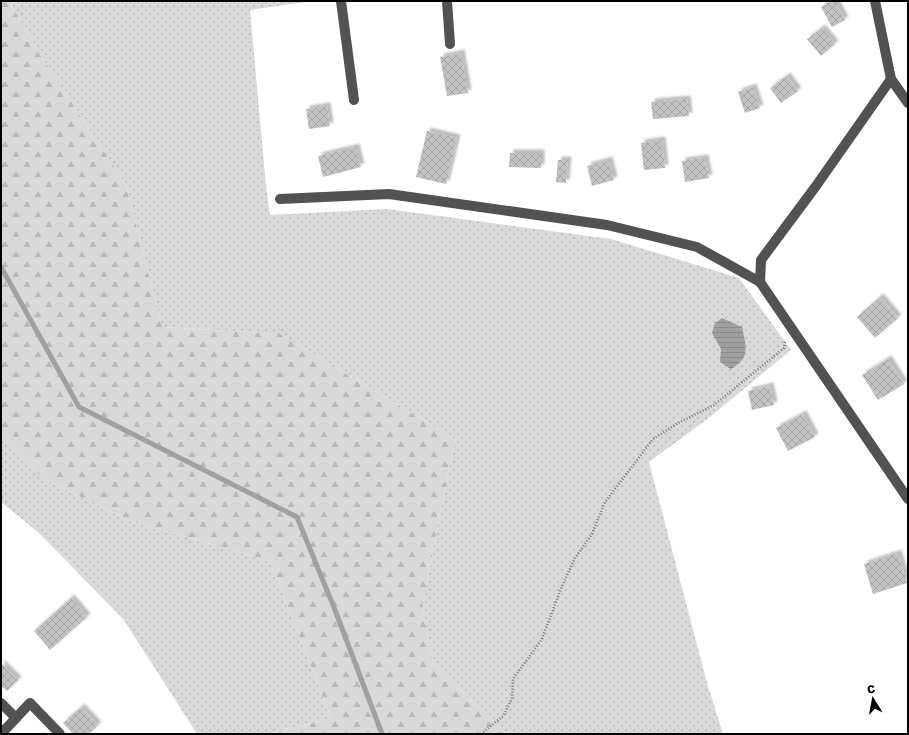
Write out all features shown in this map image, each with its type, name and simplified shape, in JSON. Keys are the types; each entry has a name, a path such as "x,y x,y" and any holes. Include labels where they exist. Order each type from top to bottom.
{"street":[{"path":"341,1 354,100"},
{"path":"447,1 450,44"},
{"path":"875,1 891,79 908,103"},
{"path":"760,282 761,260 816,186 891,79"},
{"path":"280,200 389,194 607,225 697,247 760,282 908,499"},
{"path":"1,703 16,718"},
{"path":"2,734 30,703 60,734"}],"path":[{"path":"481,734 503,716 512,699 513,679 542,639 562,586 575,558 592,534 605,502 653,439 678,423 714,405 784,348 786,320"}],"green space":[{"path":"1,1 9,1 43,59 126,185 162,327 280,334 455,439 422,607 433,663 506,734 269,734 331,718 270,561 130,521 44,479 1,435"},
{"path":"9,1 312,1 250,10 270,215 387,209 611,239 739,278 791,350 710,417 649,462 707,683 723,734 506,734 433,663 422,607 455,439 280,334 162,327 126,185 43,59"},
{"path":"1,435 44,479 130,521 270,561 331,718 269,734 197,734 124,620 39,533 1,502"}],"shaded area":[{"path":"722,318 742,327 745,340 746,351 744,356 737,365 731,369 720,362 721,349 712,333 715,323"}],"building":[{"path":"831,1 835,1 845,20 832,27 821,7"},
{"path":"822,28 835,44 821,56 807,39"},
{"path":"461,53 468,93 447,96 440,57"},
{"path":"787,76 798,91 781,103 770,88"},
{"path":"753,87 760,108 745,113 738,92"},
{"path":"687,99 689,116 653,119 651,102"},
{"path":"327,106 330,126 309,129 306,109"},
{"path":"427,131 457,138 446,184 416,177"},
{"path":"662,140 665,168 644,170 641,143"},
{"path":"356,147 361,167 323,177 318,156"},
{"path":"510,153 541,153 541,168 509,167"},
{"path":"705,158 709,178 685,182 682,161"},
{"path":"558,160 568,160 566,183 556,182"},
{"path":"609,160 614,180 592,186 587,166"},
{"path":"880,297 898,318 875,338 857,317"},
{"path":"888,359 904,384 878,400 862,375"},
{"path":"770,386 774,405 752,410 748,391"},
{"path":"803,414 815,437 788,451 776,428"},
{"path":"898,553 907,583 873,594 864,564"},
{"path":"71,598 87,617 50,650 34,631"},
{"path":"1,663 18,680 7,691 1,686"},
{"path":"81,707 98,725 89,734 73,734 63,723"}],"waterway":[{"path":"1,267 79,407 297,517 335,610 382,734"}]}
